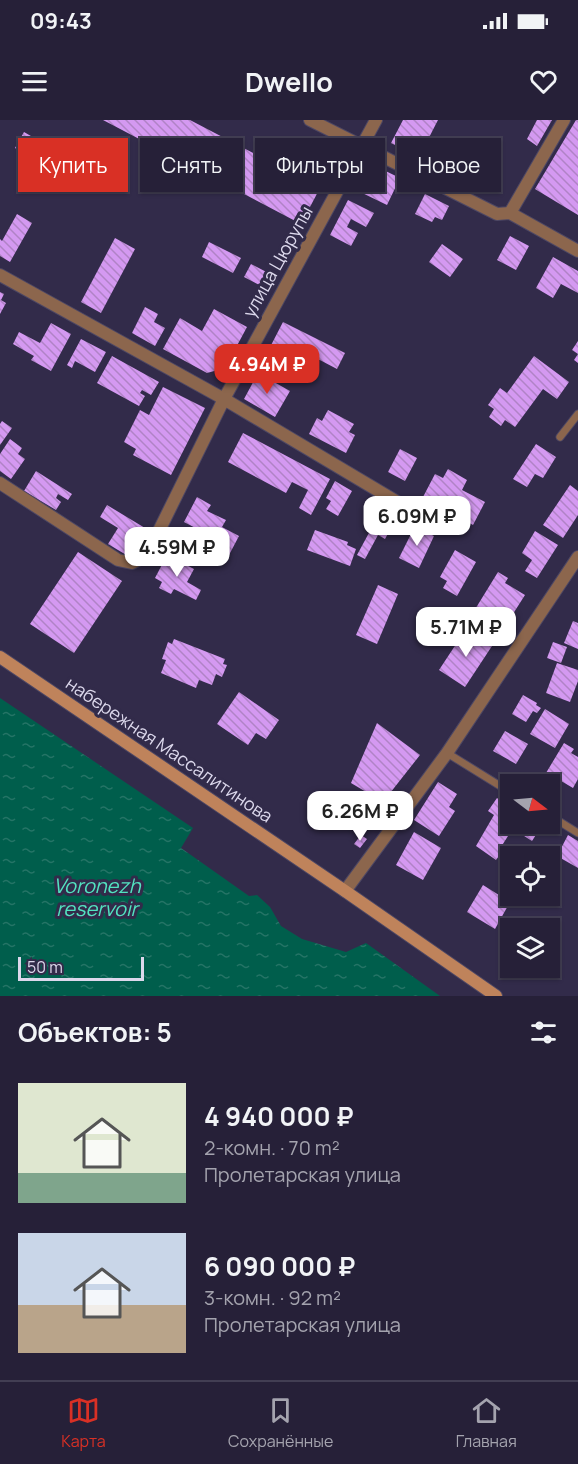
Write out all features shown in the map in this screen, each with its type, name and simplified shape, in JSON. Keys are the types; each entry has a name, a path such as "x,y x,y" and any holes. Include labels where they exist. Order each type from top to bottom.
{"main road":[{"name":"набережная Массалитинова","path":"0,657 496,996"}],"street":[{"path":"309,120 344,138"},
{"name":"улица Цюрупы","path":"367,138 376,120"},
{"path":"510,213 564,120"},
{"path":"385,158 497,213 510,213 578,251"},
{"name":"улица Цюрупы","path":"0,483 118,560 132,563 147,555 224,399 337,192"},
{"path":"0,275 224,399 441,528"},
{"path":"345,891 447,753 578,557"}],"lane":[{"path":"560,437 578,414"},
{"path":"447,753 500,786"},
{"path":"560,822 578,833"}],"water":[{"name":"Voronezh reservoir","path":"0,698 193,828 181,848 249,896 257,895 270,907 281,926 302,939 346,952 366,943 440,996 0,996"}],"building":[{"path":"103,120 190,120 224,138 140,138"},
{"path":"403,120 438,120 429,138 397,138 397,146 391,143"},
{"path":"537,120 552,120 537,146 527,139"},
{"path":"578,120 578,215 535,189"},
{"path":"24,132 34,138 21,138"},
{"path":"243,148 255,154 255,192 318,192 301,224 240,192 243,192"},
{"path":"385,171 397,177 397,184 387,205 360,192 385,192"},
{"path":"425,194 449,206 442,220 435,217 432,222 415,214"},
{"path":"348,200 374,213 366,227 351,219 347,227 358,233 351,246 330,235"},
{"path":"17,214 32,223 10,262 0,256 0,239 2,241"},
{"path":"510,236 529,246 516,270 497,260"},
{"path":"115,238 135,249 101,313 81,302"},
{"path":"209,242 241,258 233,273 202,257"},
{"path":"442,244 463,259 450,277 429,262"},
{"path":"553,257 578,271 578,293 561,284 553,298 536,288"},
{"path":"251,264 276,277 269,290 244,277"},
{"path":"0,292 4,294 1,300 6,303 0,314"},
{"path":"145,307 158,314 154,322 165,328 155,346 132,333"},
{"path":"214,309 247,327 225,368 207,373 163,349 180,318 202,331"},
{"path":"283,322 345,353 337,369 316,358 314,363 306,359 300,370 267,353"},
{"path":"51,323 71,334 51,371 31,360 34,356 13,344 19,332 40,343"},
{"path":"81,339 106,352 95,372 75,361 72,368 67,365"},
{"path":"578,341 578,354 572,350"},
{"path":"112,356 159,382 151,395 142,390 140,393 145,396 139,406 97,383"},
{"path":"534,356 569,382 557,399 543,389 515,427 505,420 501,426 489,417 494,409 488,405 500,388 507,393"},
{"path":"258,373 290,391 275,417 244,399"},
{"path":"163,387 205,408 171,475 133,455 136,449 124,442 140,410 149,415"},
{"path":"328,410 354,424 349,432 355,435 346,453 309,434 317,418 322,421"},
{"path":"2,421 12,428 0,445 0,424"},
{"path":"243,433 330,479 311,515 299,508 308,490 292,482 286,493 228,462"},
{"path":"10,439 22,448 18,454 25,459 11,479 0,471 0,454"},
{"path":"536,444 556,457 543,478 535,474 527,487 513,479"},
{"path":"400,449 417,458 405,481 388,472"},
{"path":"448,469 467,480 462,490 485,502 473,525 423,497 435,474 443,478"},
{"path":"36,471 72,494 68,500 58,494 56,498 61,502 56,510 24,491"},
{"path":"335,481 352,491 338,516 326,509 331,501 326,498"},
{"path":"570,485 578,491 578,515 563,538 543,525"},
{"path":"197,497 211,505 207,511 226,520 222,527 239,536 229,555 220,551 224,543 184,522"},
{"path":"107,505 145,528 128,556 108,544 118,528 100,517"},
{"path":"383,507 398,515 385,539 378,535 365,559 357,555"},
{"path":"415,526 434,536 419,568 399,558"},
{"path":"315,530 348,542 347,545 356,549 350,566 307,550"},
{"path":"535,531 558,545 537,578 525,571 532,560 522,553"},
{"path":"455,550 476,562 457,596 443,588 447,581 440,577"},
{"path":"78,552 122,581 74,653 30,624"},
{"path":"167,555 194,569 187,582 201,590 196,600 174,589 171,594 159,588 162,582 155,578"},
{"path":"498,572 508,578 505,583 525,595 511,617 498,609 490,622 474,611"},
{"path":"378,585 398,594 377,644 356,635"},
{"path":"573,621 578,623 578,649 564,643"},
{"path":"466,629 492,646 465,687 439,670"},
{"path":"174,639 225,659 223,664 227,665 222,677 216,674 212,685 199,680 196,688 161,673 166,660 162,659 168,642 172,644"},
{"path":"553,642 567,647 561,663 547,658"},
{"path":"557,663 578,670 578,681 570,702 546,693"},
{"path":"239,692 279,720 266,739 256,733 248,745 217,724"},
{"path":"523,695 541,708 537,713 533,711 526,722 512,714"},
{"path":"545,709 569,724 555,748 530,734"},
{"path":"377,723 420,755 383,802 351,783"},
{"path":"505,731 528,744 516,764 493,751"},
{"path":"564,743 574,749 571,753 578,757 578,779 573,788 560,780 560,774 545,774"},
{"path":"438,782 457,794 449,807 455,811 439,836 414,820"},
{"path":"497,798 500,800 500,834 508,836 500,846 500,854 496,860 476,846 494,815 488,811"},
{"path":"414,832 441,848 423,880 396,865"},
{"path":"521,834 536,834 532,841"},
{"path":"361,835 367,839 360,848 354,844"},
{"path":"568,835 578,841 578,868 560,858 560,850"},
{"path":"483,885 500,896 500,906 508,906 495,929 467,912"}]}
